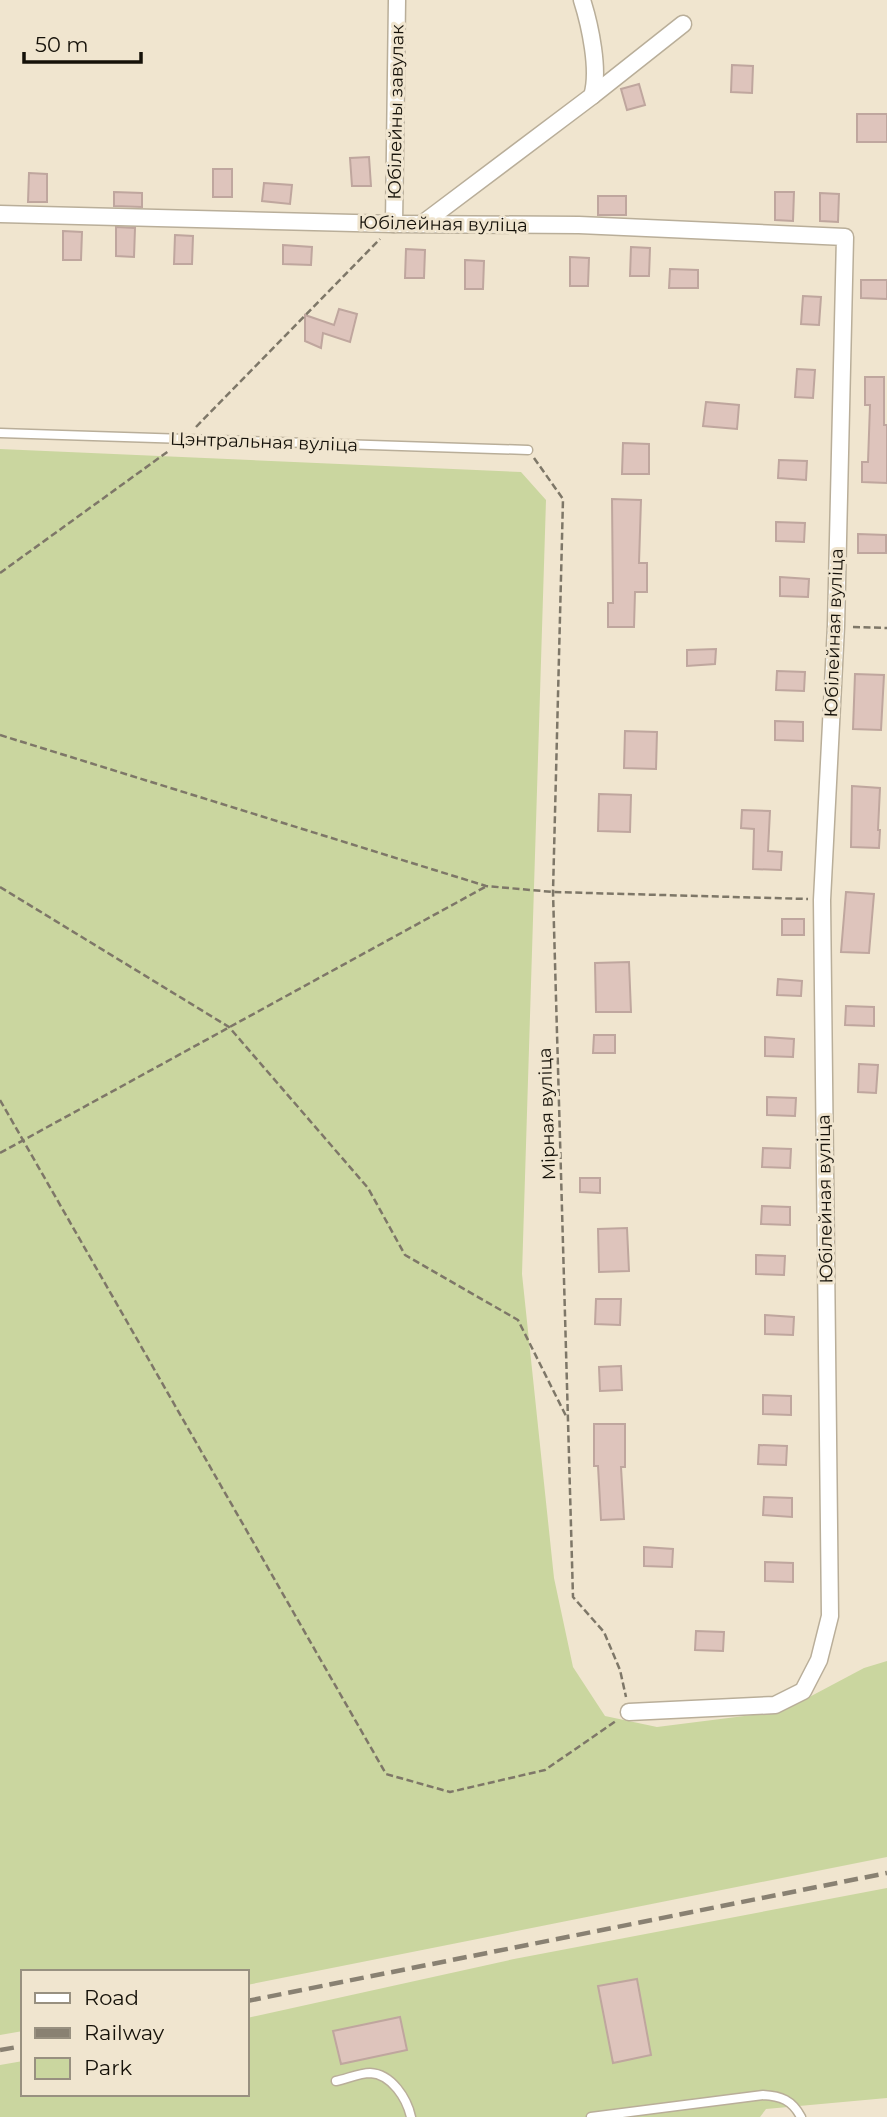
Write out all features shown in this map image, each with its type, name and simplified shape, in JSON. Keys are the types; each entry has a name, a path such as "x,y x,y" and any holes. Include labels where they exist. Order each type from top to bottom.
{"street":[{"name":"Юбілейны завулак","path":"394,224 397,0"},
{"path":"582,0 587,14 597,82 592,96"},
{"path":"422,225 683,24"},
{"name":"Юбілейная вуліца","path":"0,214 422,225 579,225 845,237 835,626 822,900 830,1616 819,1660 803,1691 775,1705 629,1712"}],"lane":[{"name":"Цэнтральная вуліца","path":"0,433 527,450"},
{"path":"336,2081 371,2073 388,2080 403,2094 412,2117"},
{"path":"591,2117 762,2095 780,2096 796,2106 801,2117"}],"path":[{"path":"0,573 185,439 394,224"},
{"name":"Мірная вуліца","path":"527,450 563,499 552,892 573,1597 604,1632 620,1670 629,1712"},
{"path":"835,626 887,628"},
{"path":"0,735 486,886 552,892 822,900"},
{"path":"0,1153 486,886"},
{"path":"0,887 229,1027 368,1188 405,1255 518,1320 568,1419"},
{"path":"0,1100 386,1773 450,1792 545,1770 629,1712"}],"green space":[{"path":"0,449 521,472 546,500 522,1274 554,1578 573,1667 605,1716 657,1727 783,1711 864,1668 887,1661 887,1857 248,1985 248,1970 21,1970 21,2031 0,2035"},
{"path":"887,1888 887,2098 766,2109 760,2117 0,2117 0,2065 21,2061 21,2096 248,2096 248,2018 514,1959"}],"building":[{"path":"732,65 753,66 752,93 731,92"},
{"path":"639,84 645,105 627,110 621,89"},
{"path":"857,114 887,114 887,142 857,142"},
{"path":"369,157 371,186 352,186 350,158"},
{"path":"213,169 232,169 232,197 213,197"},
{"path":"29,173 47,174 47,202 28,202"},
{"path":"264,183 292,185 290,204 262,201"},
{"path":"114,192 142,193 142,207 114,206"},
{"path":"775,192 794,192 793,221 775,220"},
{"path":"820,193 839,194 838,222 820,221"},
{"path":"598,196 626,196 626,215 598,215"},
{"path":"116,227 135,228 134,257 116,256"},
{"path":"63,231 82,232 81,260 63,260"},
{"path":"175,235 193,236 192,264 174,264"},
{"path":"283,245 312,247 311,265 283,264"},
{"path":"631,247 650,248 649,276 630,276"},
{"path":"406,249 425,250 424,278 405,278"},
{"path":"570,257 589,258 588,286 570,286"},
{"path":"465,260 484,261 483,289 465,289"},
{"path":"670,269 698,270 698,288 669,288"},
{"path":"861,280 887,280 887,299 861,298"},
{"path":"803,296 821,297 819,325 801,324"},
{"path":"339,309 357,314 350,342 323,333 321,348 305,341 305,315 334,325"},
{"path":"797,369 815,370 813,398 795,397"},
{"path":"865,377 884,377 887,483 862,482 862,462 868,462 870,405 865,405"},
{"path":"706,402 739,405 737,429 703,426"},
{"path":"623,443 649,444 649,474 622,474"},
{"path":"779,460 807,461 806,480 778,478"},
{"path":"612,499 641,500 639,563 647,563 647,592 635,592 634,627 608,627 608,603 613,603"},
{"path":"776,522 805,523 804,542 776,541"},
{"path":"858,534 886,535 886,553 858,553"},
{"path":"780,577 809,579 808,597 780,596"},
{"path":"716,649 715,664 687,666 687,650"},
{"path":"777,671 805,672 804,691 776,690"},
{"path":"855,674 884,675 881,730 853,729"},
{"path":"775,721 803,722 803,741 775,740"},
{"path":"625,731 657,732 656,769 624,768"},
{"path":"852,786 880,788 879,848 851,847"},
{"path":"599,794 631,795 630,832 598,831"},
{"path":"742,810 770,811 768,851 782,852 781,870 753,869 754,829 741,828"},
{"path":"846,892 874,894 869,953 841,952"},
{"path":"782,919 804,919 804,935 782,935"},
{"path":"629,962 631,1012 596,1012 595,963"},
{"path":"778,979 802,981 801,996 777,995"},
{"path":"846,1006 874,1007 874,1026 845,1025"},
{"path":"594,1035 615,1035 615,1053 593,1053"},
{"path":"765,1037 794,1039 793,1057 765,1056"},
{"path":"859,1064 878,1065 876,1093 858,1092"},
{"path":"767,1097 796,1098 795,1116 767,1115"},
{"path":"763,1148 791,1149 790,1168 762,1167"},
{"path":"580,1178 600,1178 600,1193 580,1192"},
{"path":"762,1206 790,1207 790,1225 761,1224"},
{"path":"627,1228 629,1271 599,1272 598,1229"},
{"path":"756,1255 785,1256 784,1275 756,1274"},
{"path":"596,1299 621,1299 620,1325 595,1324"},
{"path":"765,1315 794,1317 793,1335 765,1334"},
{"path":"621,1366 622,1390 600,1391 599,1367"},
{"path":"763,1395 791,1396 791,1415 763,1414"},
{"path":"594,1424 625,1424 625,1467 621,1467 624,1519 601,1520 598,1466 594,1466"},
{"path":"759,1445 787,1446 786,1465 758,1464"},
{"path":"764,1497 792,1498 792,1517 763,1515"},
{"path":"644,1547 673,1549 672,1567 644,1566"},
{"path":"765,1562 793,1563 793,1582 765,1581"},
{"path":"696,1631 724,1632 723,1651 695,1650"},
{"path":"637,1979 651,2055 613,2063 598,1986"},
{"path":"400,2017 407,2050 341,2064 333,2031"}],"railway":[{"path":"248,2001 887,1873"},
{"path":"0,2050 21,2046"}]}
